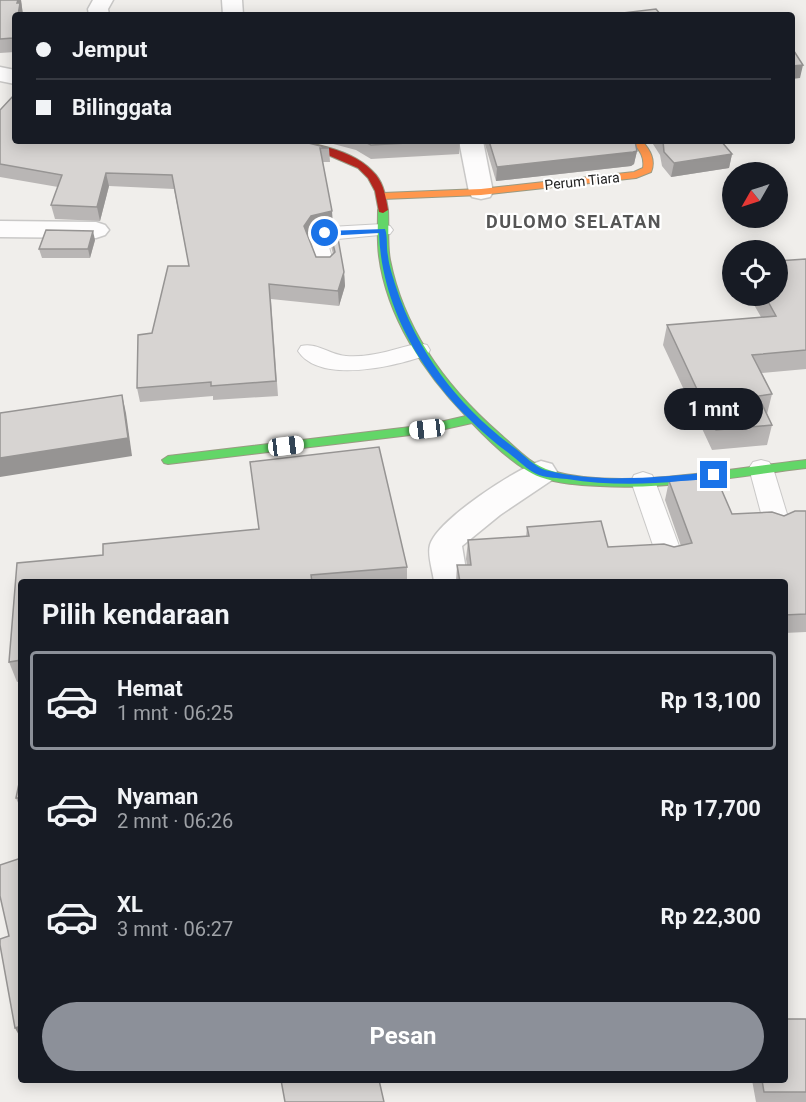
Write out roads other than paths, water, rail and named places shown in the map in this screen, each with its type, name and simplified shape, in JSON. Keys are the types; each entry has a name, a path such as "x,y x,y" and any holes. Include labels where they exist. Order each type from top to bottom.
{"street":[{"path":"293,144 330,153 358,164 370,173 383,196 378,231 411,353 532,478"},
{"path":"472,144 481,192"},
{"name":"Perum Tiara","path":"383,196 481,192 642,173 648,170 650,157 639,144"},
{"path":"0,228 96,230"},
{"path":"168,460 427,429 475,418"},
{"path":"451,579 446,545 454,534 532,478 602,481 646,488 690,478 763,475 806,464"}],"lane":[{"path":"324,265 317,239 319,236 330,232 378,231"},
{"path":"309,351 326,361 366,363 411,353"},
{"path":"763,475 776,518"},
{"path":"646,488 669,554"}],"district":[{"name":"DULOMO SELATAN","path":"574,221"}]}
